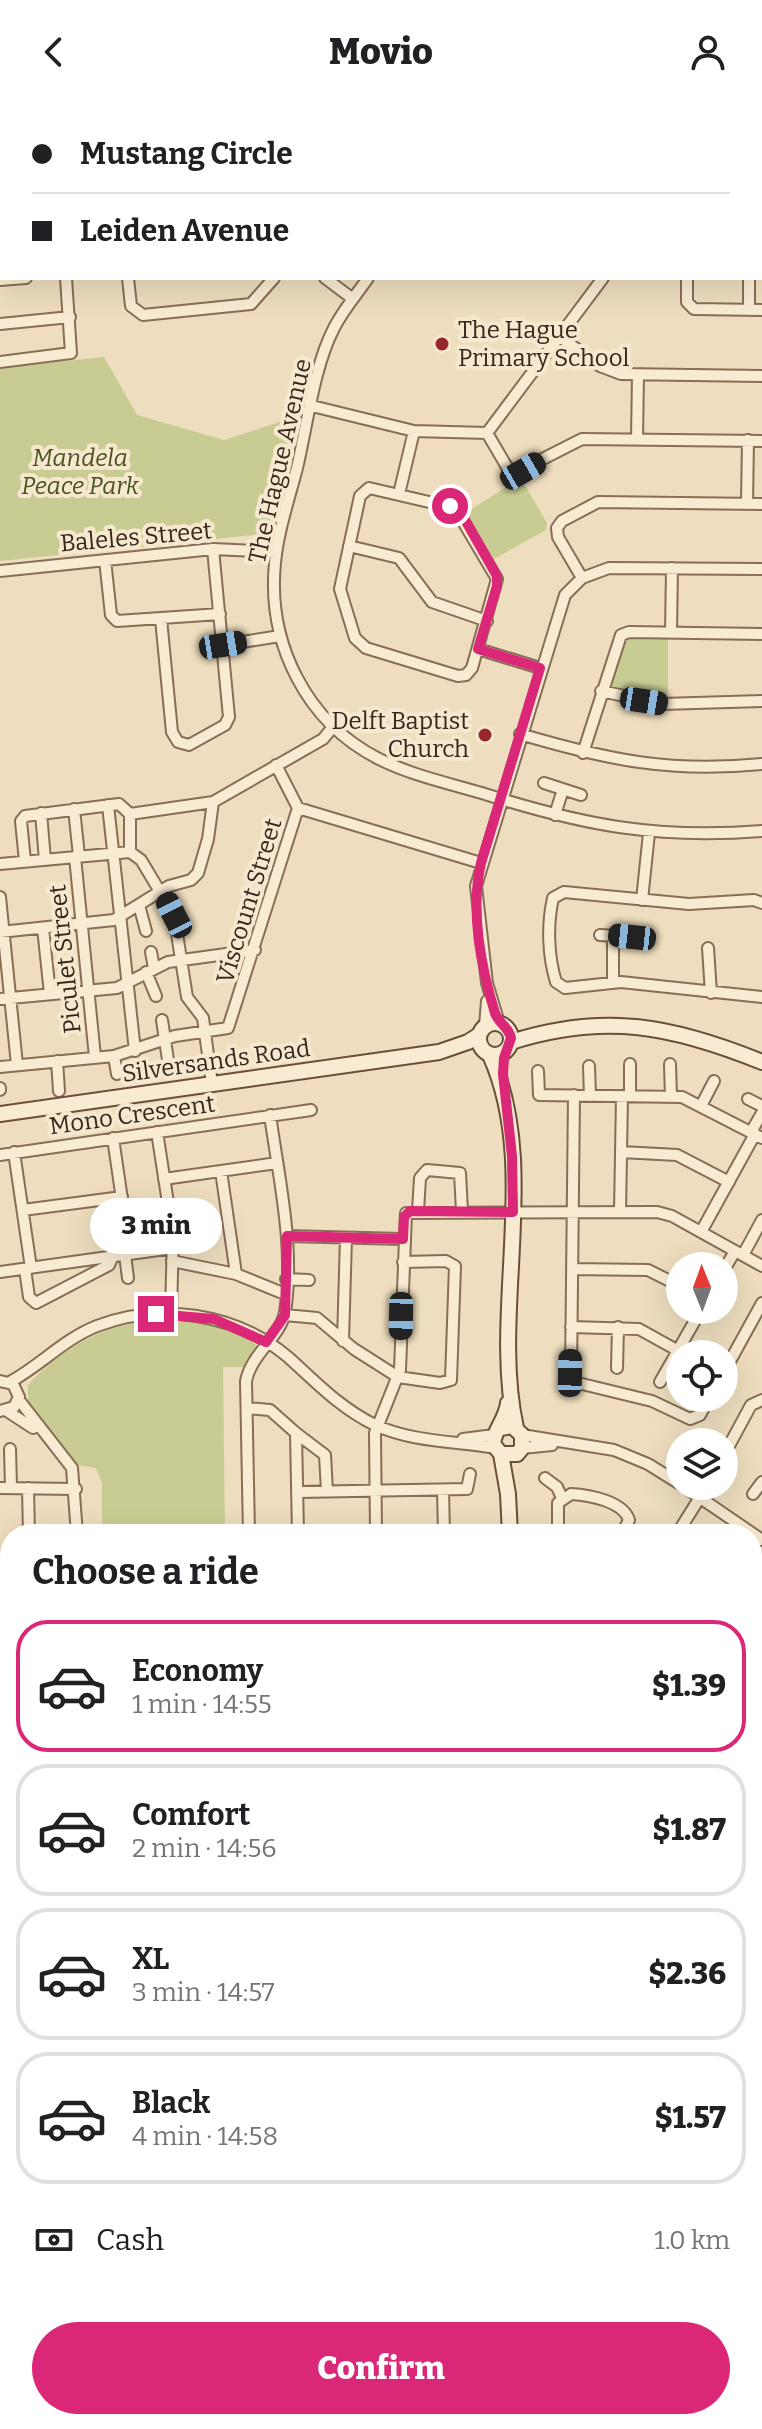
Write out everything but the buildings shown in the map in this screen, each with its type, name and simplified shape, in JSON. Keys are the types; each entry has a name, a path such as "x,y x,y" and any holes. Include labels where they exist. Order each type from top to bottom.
{"street":[{"path":"0,362 71,353 66,280"},
{"path":"128,280 131,306 143,315 251,304 272,280"},
{"path":"328,280 353,299"},
{"name":"The Hague Avenue","path":"367,280 328,342 276,552 274,590 280,636 304,691 333,727 392,765 500,799 601,827 649,833 704,836 762,831"},
{"path":"487,433 602,280"},
{"path":"687,280 687,302 694,309 762,310"},
{"path":"749,280 749,310"},
{"path":"0,324 70,317"},
{"path":"560,337 606,370 638,375 762,376"},
{"path":"637,439 638,375"},
{"path":"312,406 414,431 487,433"},
{"path":"399,494 414,431"},
{"path":"487,433 507,467 517,472 578,440 762,441"},
{"path":"747,504 748,440"},
{"path":"372,488 399,494 450,506 461,515 497,576 471,670 461,676 360,645 340,593 362,491 372,488"},
{"path":"582,578 556,531 562,521 590,504 762,504"},
{"path":"349,546 402,559 432,602 487,621"},
{"path":"161,619 172,732 182,744 192,744 228,720 213,549"},
{"name":"Baleles Street","path":"0,571 213,549 276,552"},
{"path":"105,560 115,620 123,623 220,614"},
{"path":"510,1524 512,1156 498,1034 487,983 475,896 481,863 561,602 582,578 609,568 762,569"},
{"path":"671,633 672,568"},
{"path":"583,753 621,635 762,634"},
{"path":"223,645 280,636"},
{"path":"478,649 540,668"},
{"path":"601,691 689,705 762,701"},
{"name":"Viscount Street","path":"130,814 213,802 323,739 333,727"},
{"path":"520,734 632,764 672,767 762,764"},
{"name":"Viscount Street","path":"205,1032 223,1030 232,1025 298,808 276,765"},
{"path":"544,783 581,795"},
{"path":"555,815 563,789"},
{"path":"2,932 120,917 161,892 196,876 208,839 213,802"},
{"path":"108,805 135,1051"},
{"path":"25,861 24,817 108,805 124,805 130,814 130,852"},
{"path":"298,808 481,863"},
{"name":"Piculet Street","path":"74,809 95,1057"},
{"path":"41,813 45,860"},
{"path":"642,900 649,833"},
{"path":"0,864 130,852 141,860 174,915 187,997 201,1014 212,1084"},
{"path":"762,903 754,900 689,904 564,892 553,898 549,943 556,982 565,988 613,981 762,997"},
{"path":"0,897 6,999 17,1065"},
{"path":"139,905 146,931"},
{"path":"43,928 50,994"},
{"path":"600,935 632,937"},
{"path":"613,935 613,981"},
{"path":"708,948 711,993"},
{"path":"6,999 127,983 150,970 181,960 255,950"},
{"path":"151,952 150,970 156,996"},
{"path":"162,1020 168,1060"},
{"name":"Silversands Road","path":"439,1052 498,1034 603,1025 659,1028 687,1034 762,1062"},
{"path":"0,1067 114,1056 166,1039 205,1032"},
{"path":"498,1034 487,1053 503,1096"},
{"name":"Silversands Road","path":"0,1114 439,1052 487,1053 498,1034"},
{"path":"114,1056 117,1074"},
{"path":"57,1061 59,1091"},
{"path":"620,1212 621,1152 630,1064"},
{"path":"670,1064 671,1097"},
{"path":"589,1066 590,1096"},
{"path":"538,1071 539,1095 671,1097 702,1104 756,1135"},
{"path":"702,1104 714,1081"},
{"path":"574,1095 570,1373 576,1382 652,1401 666,1408"},
{"path":"748,1099 762,1106"},
{"name":"Mono Crescent","path":"0,1155 311,1110"},
{"path":"701,1232 756,1135 762,1113"},
{"path":"249,1524 248,1370 285,1315 287,1236 270,1115"},
{"path":"157,1132 173,1248 171,1313"},
{"path":"113,1138 122,1197 128,1278"},
{"path":"14,1152 23,1210 29,1297 36,1303 109,1265 113,1256"},
{"path":"621,1152 677,1155 729,1182"},
{"path":"164,1179 277,1163"},
{"path":"418,1211 420,1178 427,1170 460,1173 462,1211"},
{"path":"221,1171 236,1274"},
{"path":"23,1210 122,1197"},
{"path":"376,1524 377,1426 398,1377 406,1213 664,1213 762,1266"},
{"path":"739,1253 762,1220"},
{"path":"287,1236 403,1239"},
{"path":"343,1341 346,1238"},
{"path":"0,1272 173,1248"},
{"path":"172,1261 236,1274 285,1294"},
{"path":"285,1315 317,1318 343,1341 398,1377 440,1383 451,1380 454,1375 455,1266 446,1261 403,1262"},
{"path":"572,1269 648,1270 666,1279"},
{"path":"286,1279 309,1280"},
{"path":"738,1347 762,1303"},
{"path":"77,1524 76,1489 69,1461 42,1433 18,1395 5,1382 70,1339 112,1321 171,1313 214,1319 266,1342 331,1397 377,1426 426,1439 570,1443 632,1456 666,1476"},
{"path":"571,1327 639,1329 666,1344"},
{"path":"617,1368 618,1327"},
{"path":"42,1433 2,1411 46,1357"},
{"path":"660,1382 666,1373"},
{"path":"738,1429 751,1405 762,1400"},
{"path":"247,1408 270,1410 325,1455 327,1491"},
{"path":"675,1412 690,1419 702,1412"},
{"path":"296,1433 298,1524"},
{"path":"10,1449 5,1488 76,1489"},
{"path":"298,1492 469,1488 470,1474"},
{"path":"545,1478 557,1487 562,1498"},
{"path":"753,1494 762,1482"},
{"path":"28,1488 29,1524"},
{"path":"443,1490 444,1524"},
{"path":"562,1498 582,1495 625,1511 628,1524"},
{"path":"558,1524 557,1507 562,1498"},
{"path":"684,1524 700,1500"},
{"path":"704,1500 739,1524"}],"green space":[{"name":"Mandela Peace Park","path":"104,357 137,415 224,440 283,421 295,432 272,533 0,561 0,368"},
{"path":"521,478 547,523 546,530 492,560 465,513"},
{"path":"628,635 668,636 668,700 609,687 621,641"},
{"path":"143,1321 199,1322 227,1328 250,1339 256,1346 247,1367 223,1367 225,1524 102,1524 102,1484 96,1468 75,1465 28,1409 28,1385 57,1358 89,1338"}],"place":[{"name":"The Hague Primary School","path":"442,344"},
{"name":"Delft Baptist Church","path":"485,735"}],"route":[{"path":"156,1314 186,1314 214,1319 241,1328 266,1342 285,1315 287,1236 403,1239 404,1217 410,1211 513,1212 512,1156 503,1096 504,1058 511,1038 505,1026 499,1023 487,983 475,896 481,863 540,668 478,649 497,586 497,576 463,516 450,506"}]}
